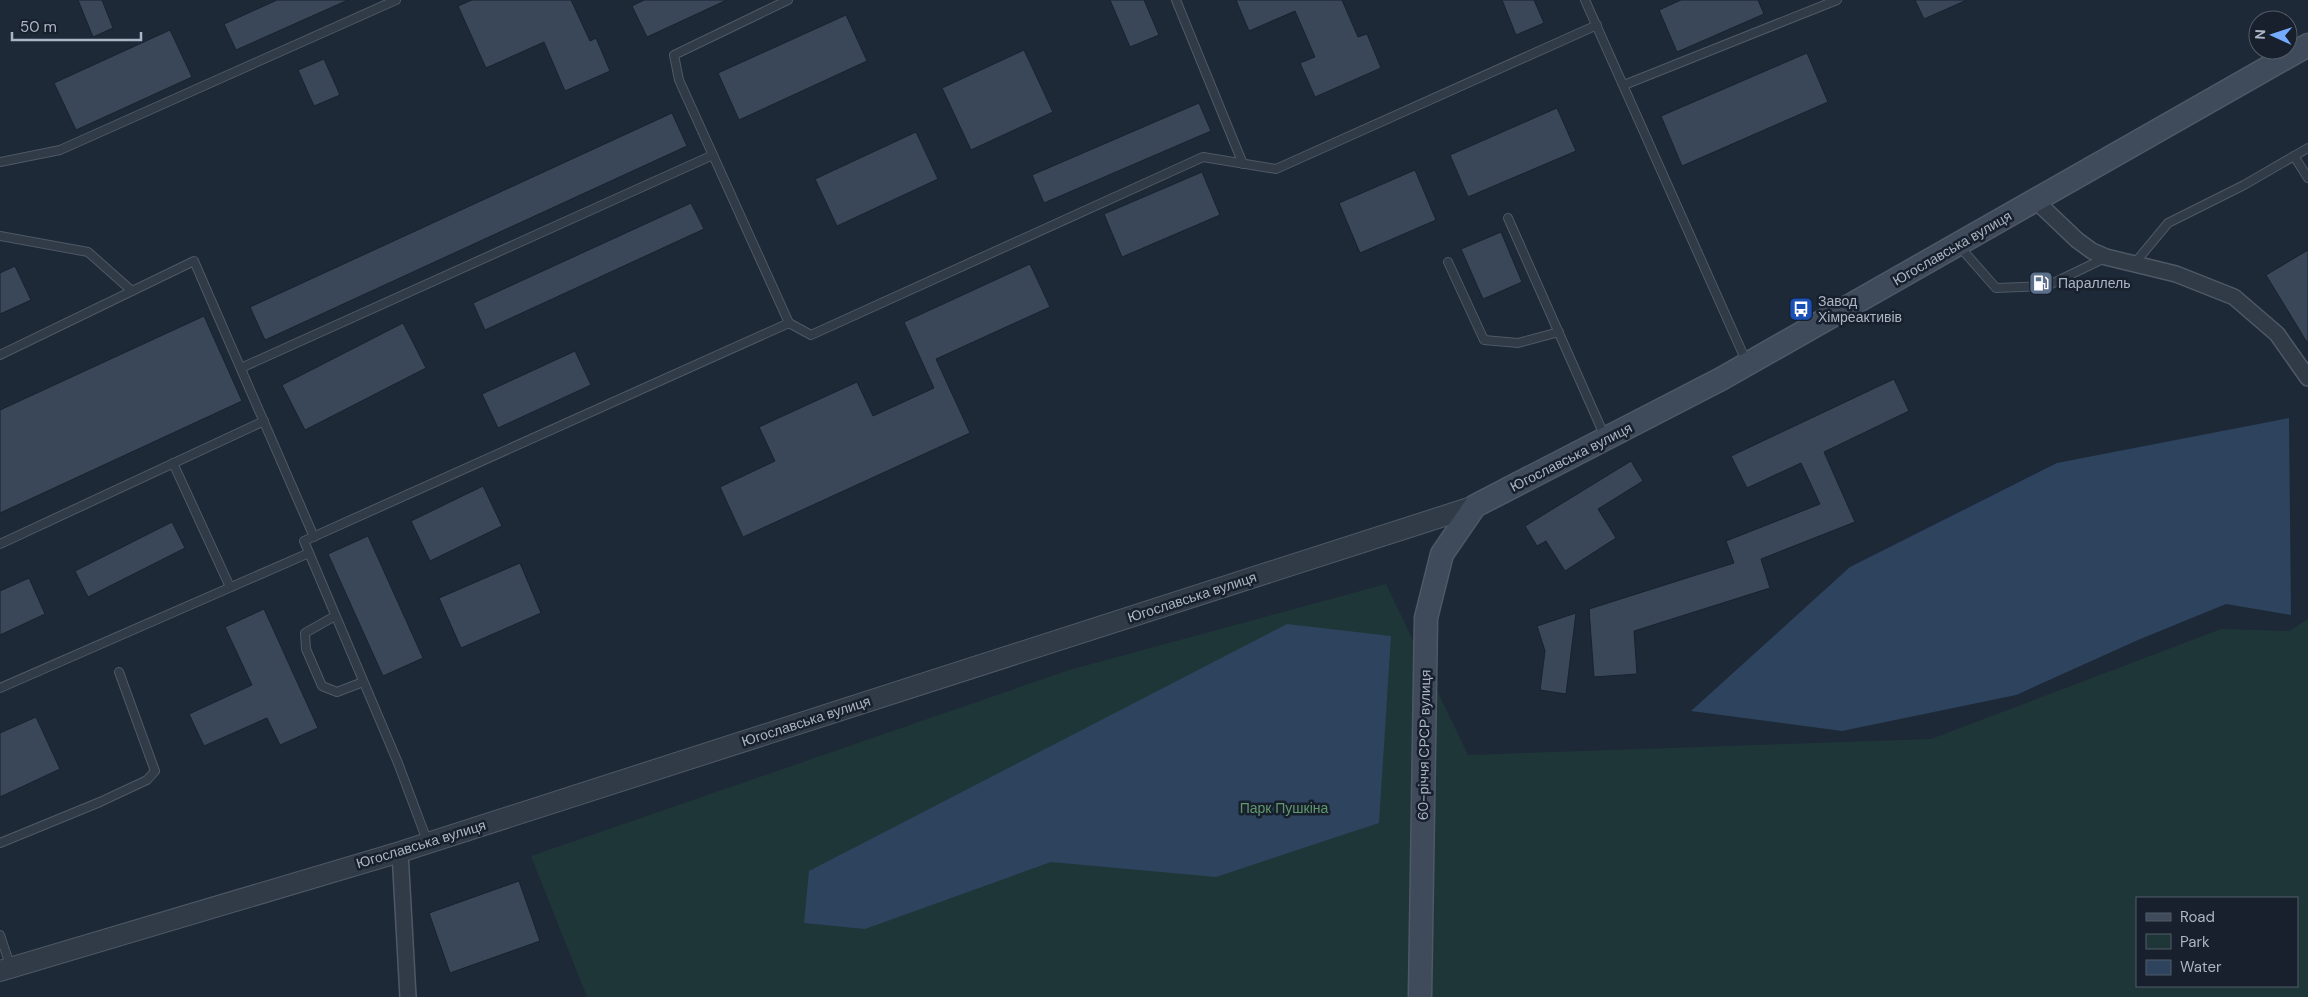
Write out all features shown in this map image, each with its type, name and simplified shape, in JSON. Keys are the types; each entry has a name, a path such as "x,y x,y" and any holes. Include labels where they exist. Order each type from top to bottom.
{"main road":[{"name":"Югославська вулиця","path":"1475,506 1747,364 2308,45"},
{"name":"60-річчя СРСР вулиця","path":"1420,997 1426,618 1442,554 1475,506"}],"street":[{"path":"2036,201 2077,240 2106,257 2176,274 2234,297 2277,334 2308,378"},
{"name":"Югославська вулиця","path":"6,969 400,852 1475,506"},
{"path":"400,852 408,997"}],"lane":[{"path":"0,162 60,150 396,0"},
{"path":"788,0 674,55 679,80 789,323 810,336 1203,158 1276,169 1597,25"},
{"path":"1176,0 1243,164"},
{"path":"1585,0 1747,364"},
{"path":"1624,85 1836,0"},
{"path":"2134,264 2168,223 2244,185 2308,148"},
{"path":"241,368 713,154"},
{"path":"2294,156 2308,178"},
{"path":"1508,218 1606,439"},
{"path":"0,236 88,252 132,291"},
{"path":"1958,245 1996,288 2047,286 2106,257"},
{"path":"0,355 194,261 314,536"},
{"path":"1448,262 1484,340 1518,343 1558,332"},
{"path":"428,843 398,763 304,541 789,323"},
{"path":"0,544 264,421"},
{"path":"173,463 230,587"},
{"path":"0,688 309,553"},
{"path":"335,616 304,633 306,649 322,686 337,692 363,682"},
{"path":"0,843 100,802 147,780 155,771 119,672"},
{"path":"0,935 6,969"}],"green space":[{"name":"Парк Пушкіна","path":"1386,584 1468,755 1931,739 2221,629 2289,631 2308,619 2308,997 587,997 531,856 1069,670"}],"water":[{"path":"2289,418 2291,615 2226,604 2138,640 2016,695 1842,731 1691,711 1850,567 2057,463"},
{"path":"1287,624 1391,636 1379,823 1216,877 1051,862 865,929 804,923 809,871"}],"building":[{"path":"78,0 102,0 113,28 93,37"},
{"path":"277,0 348,0 236,50 224,24"},
{"path":"472,0 571,0 590,41 596,38 610,71 565,91 544,42 486,68 458,6"},
{"path":"644,0 727,0 647,37 632,6"},
{"path":"1110,0 1144,0 1159,35 1130,47"},
{"path":"1236,0 1342,0 1358,37 1367,34 1381,68 1315,97 1300,63 1315,57 1295,11 1249,31"},
{"path":"1502,0 1534,0 1544,23 1516,35"},
{"path":"1681,0 1758,0 1764,14 1677,52 1659,10"},
{"path":"1915,0 1967,0 1924,19"},
{"path":"846,15 867,61 739,120 718,73"},
{"path":"170,30 192,77 76,130 54,83"},
{"path":"1024,50 1053,112 971,150 942,88"},
{"path":"1807,53 1828,102 1682,166 1661,116"},
{"path":"324,59 340,95 314,106 298,70"},
{"path":"1199,103 1211,131 1044,203 1032,175"},
{"path":"1557,108 1576,151 1468,197 1450,155"},
{"path":"672,113 687,146 265,340 250,307"},
{"path":"916,132 938,179 837,226 815,179"},
{"path":"1415,170 1436,220 1360,253 1339,203"},
{"path":"1202,172 1220,215 1122,257 1104,214"},
{"path":"691,203 704,229 485,330 473,303"},
{"path":"1501,232 1522,282 1483,299 1461,249"},
{"path":"2308,250 2308,344 2266,275"},
{"path":"1030,264 1050,307 936,359 970,433 743,537 720,487 775,461 759,427 857,382 873,416 934,388 904,322"},
{"path":"15,266 31,300 0,314 0,273"},
{"path":"204,316 242,401 0,513 0,410"},
{"path":"403,323 426,368 305,430 282,385"},
{"path":"575,351 591,385 498,428 482,394"},
{"path":"1894,379 1909,411 1824,452 1855,522 1761,559 1770,588 1634,631 1637,674 1594,677 1589,609 1734,563 1726,541 1820,504 1801,463 1747,488 1731,456"},
{"path":"1631,461 1643,481 1598,509 1616,538 1565,571 1546,541 1537,546 1525,526"},
{"path":"483,486 502,526 430,561 411,521"},
{"path":"172,522 185,548 88,597 75,571"},
{"path":"368,536 423,658 383,676 328,554"},
{"path":"520,563 541,613 461,648 439,598"},
{"path":"29,578 45,614 0,635 0,591"},
{"path":"264,609 318,728 280,745 267,718 204,746 189,714 252,685 225,627"},
{"path":"1576,613 1566,694 1540,690 1545,651 1537,626"},
{"path":"36,717 60,769 0,797 0,733"},
{"path":"519,881 540,941 450,973 429,913"}],"place":[{"name":"Параллель","path":"2041,283"},
{"name":"Завод Хімреактивів","path":"1801,309"}]}
